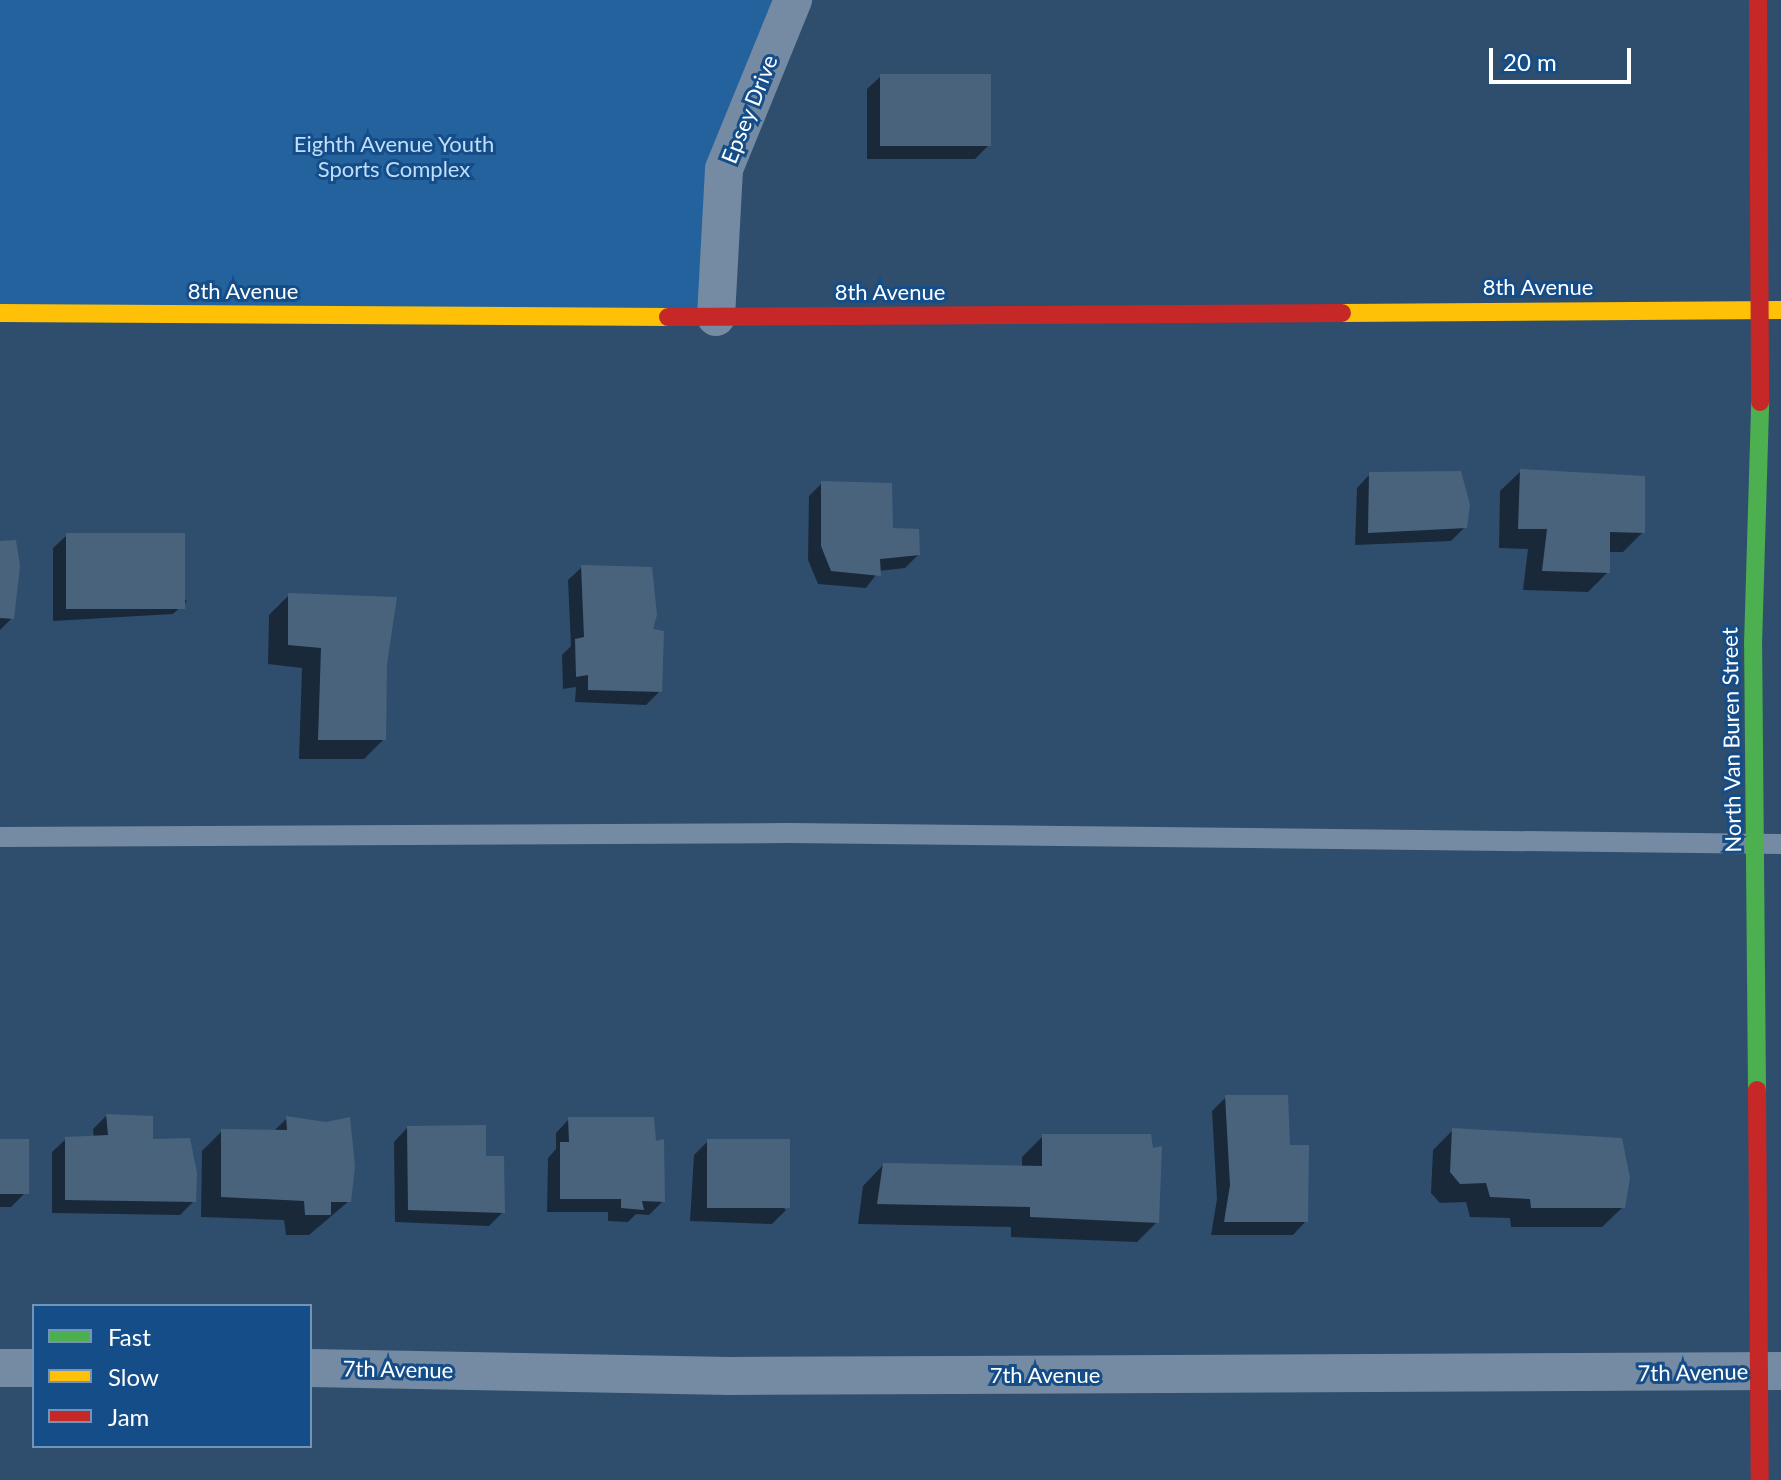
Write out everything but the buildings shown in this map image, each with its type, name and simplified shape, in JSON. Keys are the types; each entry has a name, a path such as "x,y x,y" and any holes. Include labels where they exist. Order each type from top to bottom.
{"street":[{"name":"Epsey Drive","path":"716,317 724,169 793,0"},
{"name":"North Van Buren Street","path":"1758,0 1772,310 1753,645 1772,1371 1760,1480"},
{"name":"8th Avenue","path":"0,313 716,317 1772,310"},
{"path":"0,1368 32,1368"},
{"name":"7th Avenue","path":"312,1368 729,1376 1772,1371"}],"lane":[{"path":"0,837 787,833 1781,844"}],"green space":[{"name":"Eighth Avenue Youth Sports Complex","path":"0,0 787,0 724,149 711,312 0,309"}],"traffic: fast":[{"path":"1757,1090 1753,645 1760,402"}],"traffic: slow":[{"path":"1342,313 1781,310"},
{"path":"0,313 668,317"}],"traffic: jam":[{"path":"1758,0 1760,402"},
{"path":"668,317 1342,313"},
{"path":"1757,1090 1760,1480"}]}
